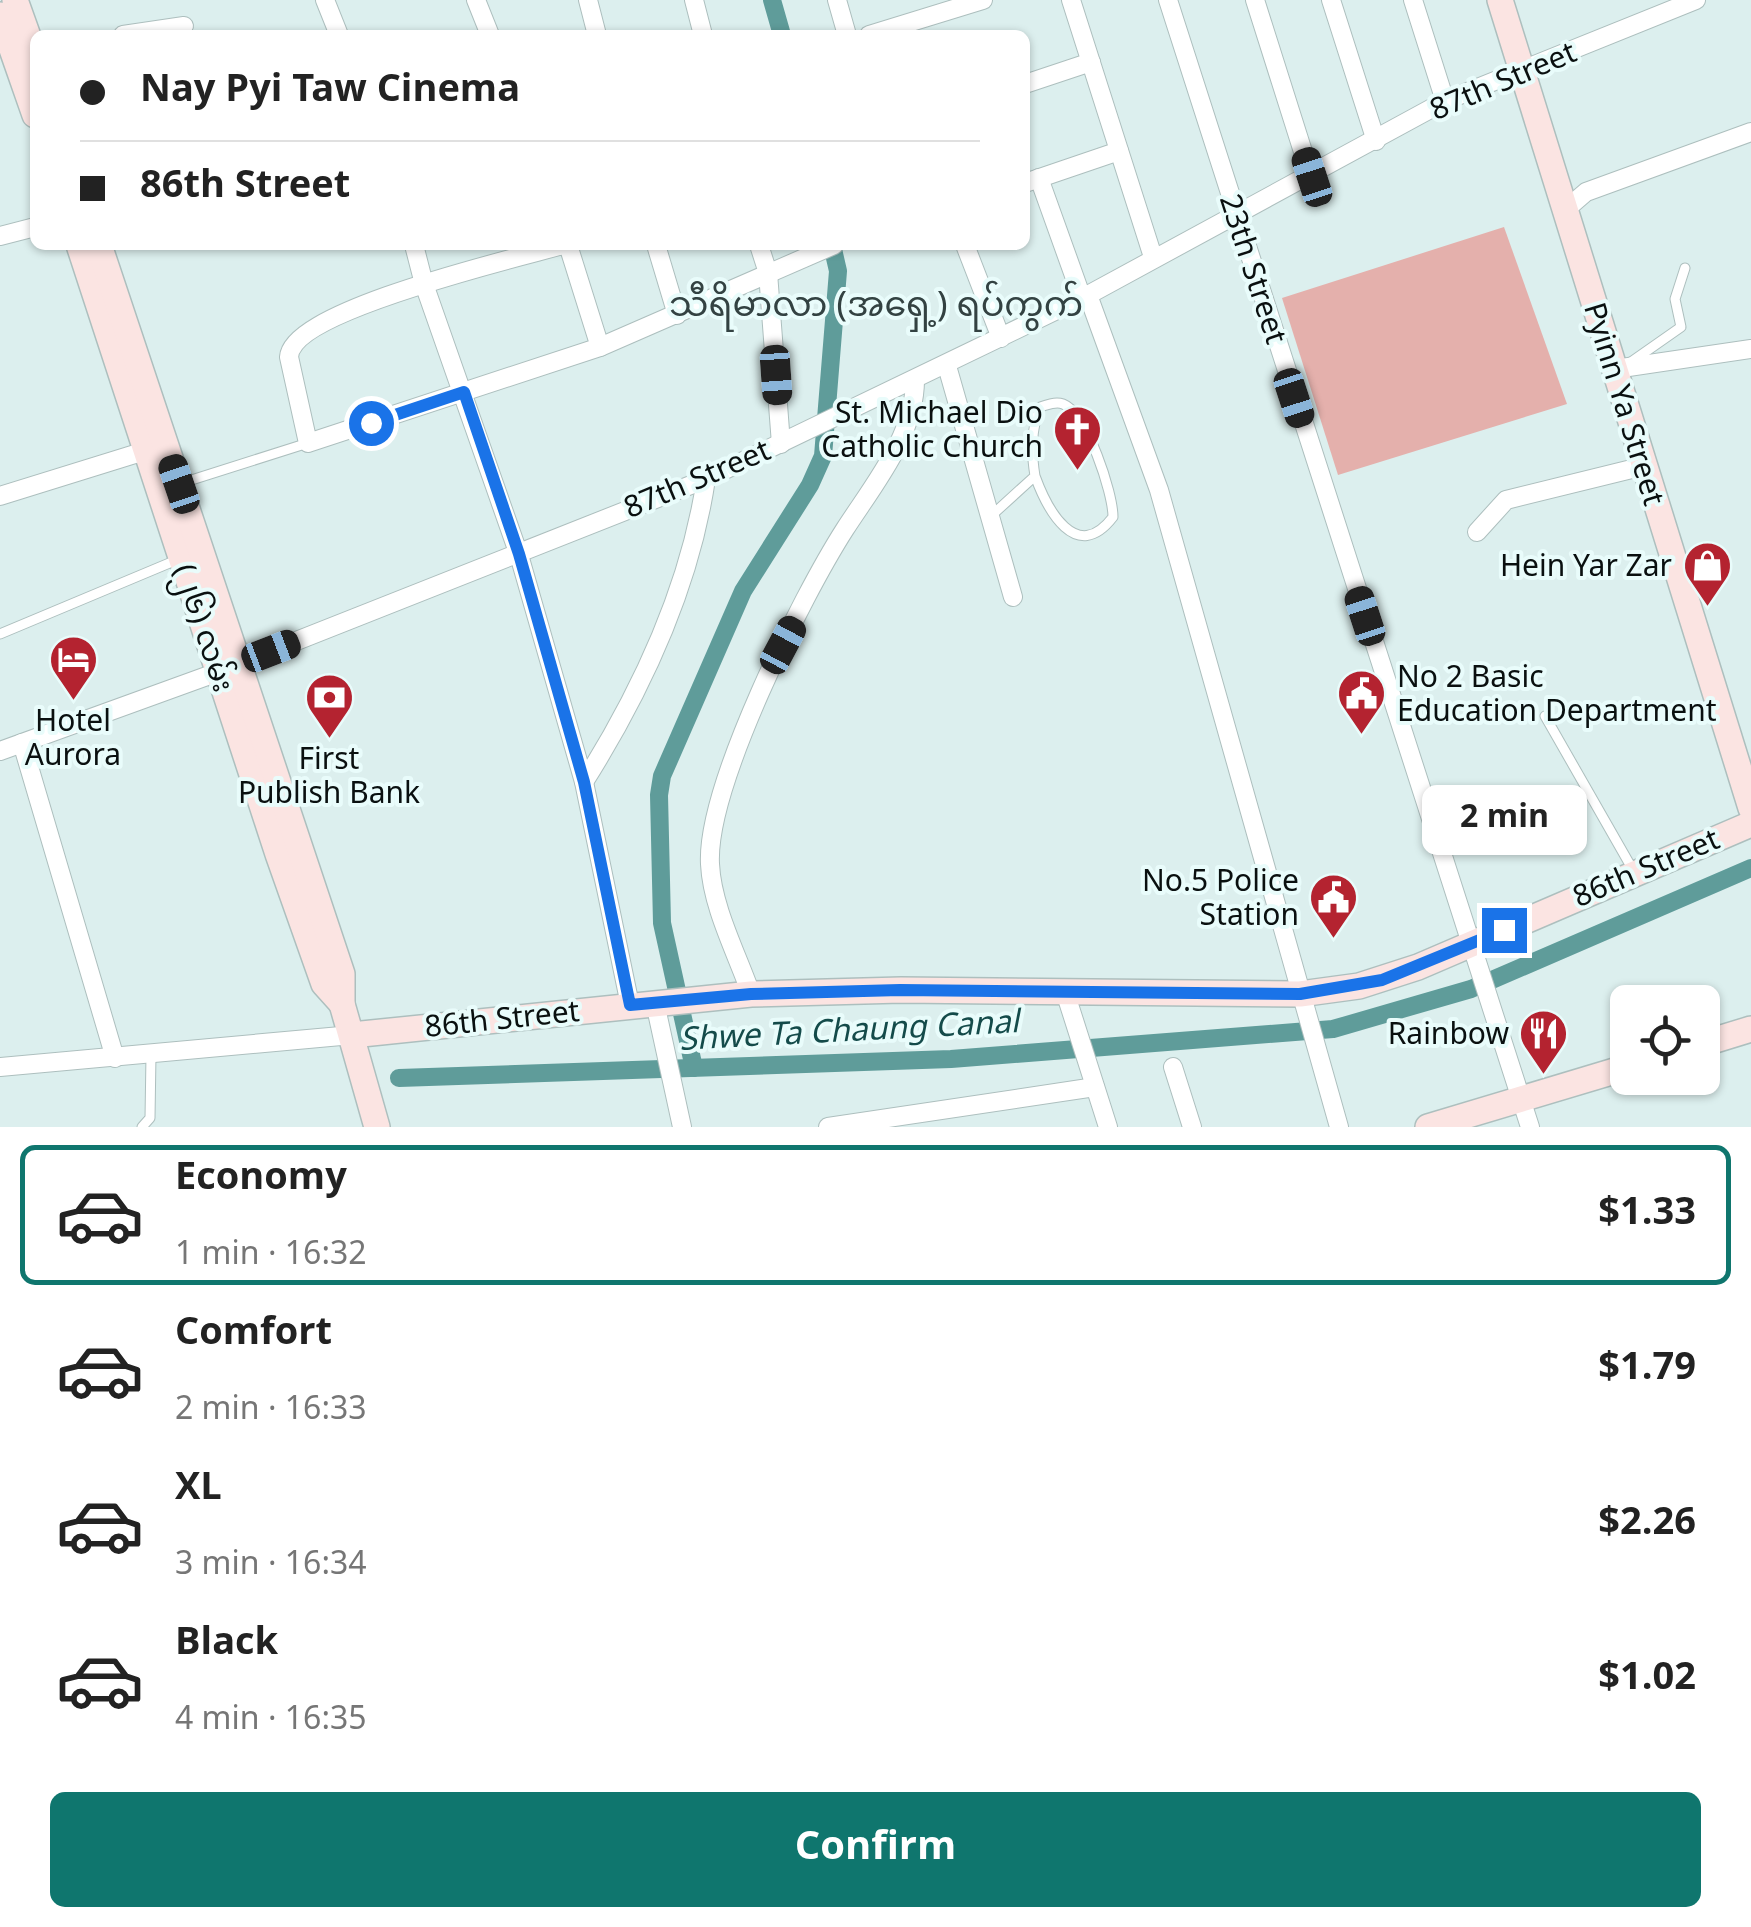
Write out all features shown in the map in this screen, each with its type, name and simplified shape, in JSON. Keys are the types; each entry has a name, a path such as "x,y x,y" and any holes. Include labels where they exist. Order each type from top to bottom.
{"main road":[{"path":"15,0 30,63"},
{"name":"Pyinn Ya Street","path":"1500,0 1564,212 1620,368 1644,466 1751,808"},
{"path":"0,15 30,63"},
{"name":"(၂၆) လမ်း","path":"81,250 148,450 170,487 181,558 227,668"},
{"name":"(၂၆) လမ်း","path":"100,250 324,984 342,1004 376,1127"},
{"name":"86th Street","path":"352,1035 751,994 900,990 1065,992 1304,1006 1471,944 1751,824"},
{"path":"1720,1038 1751,1029"},
{"path":"1428,1127 1610,1072"}],"street":[{"path":"326,0 338,30"},
{"path":"476,0 488,30"},
{"path":"588,0 596,30"},
{"path":"694,0 702,30"},
{"path":"837,0 846,30"},
{"path":"885,30 983,0"},
{"path":"1072,0 1153,257"},
{"name":"23th Street","path":"1168,0 1530,1127"},
{"path":"1255,0 1312,177"},
{"path":"1332,0 1376,141"},
{"path":"1413,0 1444,101"},
{"name":"87th Street","path":"0,751 227,668 706,479 948,366 1085,296 1312,177 1444,101 1696,0"},
{"path":"157,30 184,26"},
{"path":"1030,82 1091,62"},
{"path":"1564,212 1586,192 1751,132"},
{"path":"1119,150 1032,181 1085,296 1159,490 1340,1127"},
{"path":"0,236 30,228"},
{"path":"415,250 519,554 584,782 660,1003 664,1046 682,1127"},
{"path":"547,250 424,284 346,312 302,333 292,343 289,356 308,443 600,348 823,250"},
{"path":"567,250 600,348"},
{"path":"658,250 677,315"},
{"path":"761,250 768,273 781,444"},
{"path":"967,250 1001,338"},
{"path":"1620,368 1751,349"},
{"path":"948,366 1013,597"},
{"path":"751,994 710,868 724,784 783,645 840,537 902,435 914,403 914,380"},
{"path":"0,496 148,450"},
{"path":"1477,532 1506,500 1644,466"},
{"path":"584,782 637,689 684,578 706,479"},
{"path":"22,743 116,1058"},
{"path":"1065,992 1108,1127"},
{"name":"86th Street","path":"0,1068 352,1035"},
{"path":"1174,1068 1192,1127"},
{"path":"828,1127 1095,1087"}],"lane":[{"path":"1620,368 1681,326 1675,299 1685,268"},
{"path":"1066,405 1086,426 1113,517 1104,529 1084,535 1066,530 1048,511 1035,476 1031,450 1040,407 1066,405"},
{"path":"170,487 308,443"},
{"path":"992,516 1035,476"},
{"path":"0,634 181,558"},
{"path":"1546,716 1635,873"},
{"path":"142,1127 150,1118 151,1055"}],"shaded area":[{"path":"1504,227 1567,404 1338,475 1282,298"}],"waterway":[{"path":"772,0 781,30"},
{"path":"694,1068 662,923 662,776 743,591 810,485 823,456 838,271 833,250"},
{"name":"Shwe Ta Chaung Canal","path":"399,1078 951,1059 1333,1029 1471,989 1751,868"}],"place":[{"name":"St. Michael Dio Catholic Church","path":"1078,472"},
{"name":"Hein Yar Zar","path":"1707,608"},
{"name":"Hotel Aurora","path":"73,702"},
{"name":"No 2 Basic Education Department","path":"1362,736"},
{"name":"First Publish Bank","path":"329,740"},
{"name":"No.5 Police Station","path":"1334,940"},
{"name":"Rainbow","path":"1544,1076"}],"district":[{"name":"သီရိမာလာ (အရှေ့) ရပ်ကွက်","path":"876,304"}],"route":[{"path":"371,423 464,392 519,554 584,782 630,1005 751,994 900,990 1300,994 1382,980 1504,930"}]}
